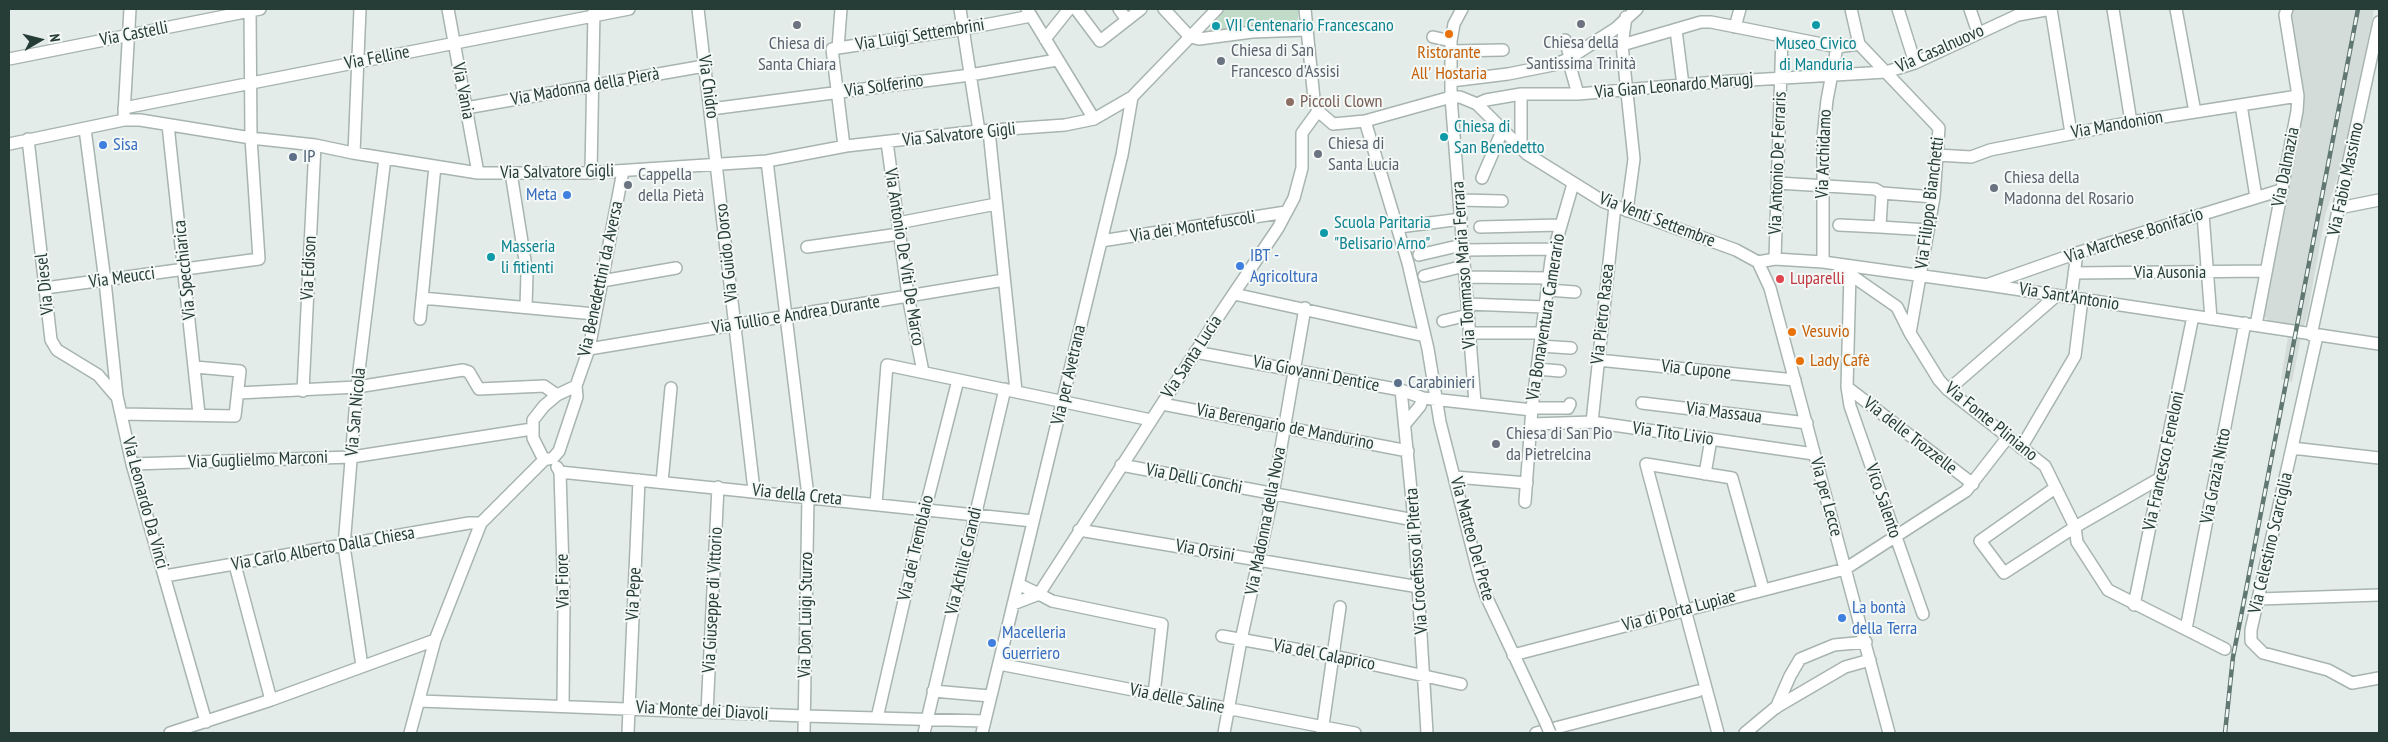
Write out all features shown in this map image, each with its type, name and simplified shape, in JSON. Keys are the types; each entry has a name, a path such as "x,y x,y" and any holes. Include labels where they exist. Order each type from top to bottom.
{"street":[{"path":"124,120 130,9"},
{"path":"251,138 249,83 253,9"},
{"name":"Via Castelli","path":"9,59 253,9"},
{"path":"354,153 360,9"},
{"name":"Via Vania","path":"448,9 478,173"},
{"name":"Via Felline","path":"124,108 454,43 594,13 630,9"},
{"name":"Via Chidro","path":"698,9 717,165"},
{"path":"841,9 838,48 832,49 844,146"},
{"name":"Via Achille Grandi","path":"924,733 976,515 1010,390 1004,280 996,204 984,131 970,75 960,9"},
{"path":"1045,39 1069,9"},
{"path":"1076,9 1100,41 1142,9"},
{"path":"1119,9 1127,20"},
{"path":"1164,9 1190,37 1199,39 1252,32 1305,30"},
{"path":"1132,97 1217,9"},
{"path":"1305,9 1305,30 1318,111"},
{"name":"Via Tommaso Maria Ferrara","path":"1462,9 1454,24 1451,46 1451,98 1462,247 1471,332 1475,403"},
{"path":"1451,81 1508,74 1553,65 1569,58 1614,29 1627,14 1637,9"},
{"path":"1735,27 1740,9"},
{"path":"1622,45 1701,22 1711,22 1837,47 1859,44 1851,9"},
{"path":"1898,9 1915,63"},
{"path":"1970,9 1978,33"},
{"path":"2051,9 2072,133"},
{"name":"Via Casalnuovo","path":"1886,72 1915,63 2018,14 2051,9"},
{"path":"2113,9 2131,122"},
{"path":"2176,9 2195,112"},
{"name":"Via Dalmazia","path":"2250,324 2266,271 2297,111 2298,96 2285,15 2287,9"},
{"path":"1029,12 1094,119"},
{"name":"Via Luigi Settembrini","path":"838,48 964,29 1029,12"},
{"path":"592,173 594,13"},
{"path":"1627,14 1622,45 1634,159 1627,211"},
{"name":"Via Fabio Massimo","path":"2314,335 2379,22"},
{"path":"1676,30 1683,85"},
{"name":"Via Antonio De Ferraris","path":"1775,259 1782,36"},
{"path":"1433,37 1451,46 1503,50"},
{"path":"1565,40 1578,94"},
{"name":"Via Filippo Bianchetti","path":"1859,44 1939,128 1934,197 1910,333"},
{"name":"Via Archidamo","path":"1829,263 1822,186 1823,138 1827,100 1837,47"},
{"name":"Via Solferino","path":"711,109 970,75 1057,60"},
{"name":"Via Madonna della Pierà","path":"466,108 704,66"},
{"name":"Via Gian Leonardo Marugj","path":"1477,104 1486,100 1521,94 1578,94 1780,78 1886,72"},
{"path":"1521,94 1521,146"},
{"name":"Via Mandonion","path":"1937,156 1971,158 1990,150 2072,133 2298,96"},
{"name":"Via Salvatore Gigli","path":"9,144 124,120 140,120 251,138 316,145 478,173 592,173 767,161 844,146 984,131 1065,125 1094,119 1132,97"},
{"name":"Via per Avetrana","path":"982,733 1122,156 1132,97"},
{"name":"Via Venti Settembre","path":"1318,111 1333,124 1349,124 1460,97 1477,104 1527,154 1573,184 1615,206 1736,250 1758,262"},
{"path":"2241,105 2256,197"},
{"name":"Via Santa Lucia","path":"1039,594 1121,465 1278,228 1294,198 1302,168 1302,133 1318,111"},
{"name":"Via Matteo Del Prete","path":"1365,121 1399,227 1425,336 1440,422 1486,596 1550,733"},
{"name":"Via Specchiarica","path":"168,125 185,268 199,414"},
{"path":"85,129 104,281"},
{"path":"1482,178 1503,129"},
{"name":"Via Meucci","path":"45,288 259,259 251,138"},
{"name":"Via Diesel","path":"28,140 51,340 57,350 98,375 116,396"},
{"name":"Via Antonio De Viti De Marco","path":"887,142 908,296 922,372"},
{"name":"Via Edison","path":"303,391 316,145"},
{"name":"Via San Nicola","path":"362,666 344,546 357,387 385,158"},
{"name":"Via Don Luigi Sturzo","path":"767,161 808,496 804,733"},
{"name":"Via Guido Dorso","path":"717,165 754,490"},
{"path":"420,318 435,166"},
{"name":"Via Benedettini da Aversa","path":"481,523 559,451 572,418 577,397 576,386 589,349 623,171"},
{"path":"511,173 528,273 526,307"},
{"path":"1778,183 1875,189 1882,193 1934,197"},
{"name":"Via Bonaventura Camerario","path":"1525,502 1532,409 1553,250 1573,184"},
{"name":"Via Marchese Bonifacio","path":"1988,285 2077,253 2281,190"},
{"path":"1880,227 1882,193"},
{"path":"1459,200 1502,201"},
{"path":"2339,208 2379,200"},
{"path":"807,247 899,228 996,204"},
{"name":"Via Pietro Rasea","path":"1592,422 1615,206"},
{"name":"Via dei Montefuscoli","path":"1100,241 1286,212"},
{"path":"2202,214 2211,319"},
{"path":"1399,227 1460,219"},
{"path":"1480,227 1560,225"},
{"path":"1839,225 1928,230"},
{"path":"1419,255 1462,247 1553,250"},
{"path":"2021,448 2075,356 2077,299 2074,274 2077,253"},
{"name":"Via Sant'Antonio","path":"1758,262 1775,259 1829,263 2379,344"},
{"name":"Via per Lecce","path":"1758,262 1770,288 1889,733"},
{"name":"Via Fonte Pliniano","path":"1829,263 1850,273 1897,307 1910,333 1939,380 1948,390 2045,466 2054,488 2075,527 2077,542 2101,583 2108,590 2134,605 2225,649"},
{"path":"602,281 676,268"},
{"path":"1424,276 1465,271 1548,284 1576,292"},
{"name":"Via Ausonia","path":"2074,274 2266,271"},
{"name":"Vico Salento","path":"1850,273 1848,387 1850,406 1923,614"},
{"name":"Via Tullio e Andrea Durante","path":"589,349 1004,280"},
{"name":"Via Leonardo Da Vinci","path":"104,281 116,396 120,414 132,464 206,722"},
{"path":"1234,294 1305,308 1425,336"},
{"path":"1948,390 2056,296"},
{"path":"422,298 595,314"},
{"path":"1443,321 1468,310 1546,307"},
{"name":"Via Madonna della Nova","path":"1224,733 1241,640 1273,494 1296,370 1305,308"},
{"name":"Via Francesco Feneloni","path":"2134,605 2162,477 2193,316"},
{"name":"Via Grazia Nitto","path":"2186,629 2250,324"},
{"path":"1471,332 1542,333"},
{"name":"Via Celestino Scarciglia","path":"2314,335 2292,448 2251,630 2251,641 2263,653 2328,670 2352,683 2379,678"},
{"path":"1540,346 1571,348"},
{"name":"Via Giovanni Dentice","path":"1195,352 1401,390 1423,398 1532,409 1568,408 1570,404"},
{"name":"Via Cupone","path":"1598,360 1795,380"},
{"path":"876,504 886,365 1151,420"},
{"path":"120,414 234,416 240,371 195,367"},
{"path":"1537,368 1560,371"},
{"path":"238,393 357,387 466,370 479,389 544,386 557,395"},
{"name":"Via dei Tremblaio","path":"877,718 924,510 958,380"},
{"path":"532,429 533,420 544,406 557,395 576,386"},
{"name":"Via delle Trozzelle","path":"1848,387 1973,484"},
{"path":"662,482 671,388"},
{"name":"Via Crocefisso di Piterta","path":"1401,390 1406,423 1419,587 1425,675 1426,733"},
{"path":"1406,423 1420,406 1423,398"},
{"name":"Via Matteo Del Prete","path":"1423,398 1427,407 1440,422"},
{"name":"Via Massaua","path":"1642,403 1806,423"},
{"name":"Via Berengario de Mandurino","path":"1162,404 1408,451"},
{"name":"Via Tito Livio","path":"1532,424 1592,422 1814,454"},
{"name":"Via Fiore","path":"532,429 536,448 560,472 564,603 563,706"},
{"name":"Via Guglielmo Marconi","path":"132,464 352,457 532,429"},
{"name":"Via di Porta Lupiae","path":"1513,655 1845,568 1966,491 2008,437"},
{"path":"1705,474 1711,439"},
{"path":"2292,448 2379,458"},
{"path":"1718,733 1646,464 1732,478 1763,588"},
{"name":"Via Delli Conchi","path":"1121,465 1414,520"},
{"name":"Via della Creta","path":"560,472 754,490 1033,521"},
{"path":"1455,476 1526,483"},
{"path":"2054,488 1980,541 2004,572 2075,527 2162,477"},
{"name":"Via Pepe","path":"628,733 639,480"},
{"name":"Via Giuseppe di Vittorio","path":"707,712 718,487"},
{"name":"Via Carlo Alberto Dalla Chiesa","path":"164,576 469,523 481,523"},
{"path":"410,733 435,640 481,523"},
{"name":"Via Orsini","path":"1079,530 1419,587"},
{"path":"235,565 271,700"},
{"path":"1018,584 1052,601 1162,624 1154,694"},
{"path":"1014,604 1039,594"},
{"path":"2259,599 2379,595"},
{"path":"1322,730 1340,607"},
{"name":"Via del Calaprico","path":"1222,636 1334,656 1461,684"},
{"path":"170,733 271,700 435,640"},
{"path":"1775,708 1800,659 1834,645 1866,642"},
{"path":"1745,733 1775,708 1845,667 1870,660"},
{"name":"Via delle Saline","path":"999,664 1228,709 1322,730 1355,733"},
{"path":"933,691 990,696"},
{"path":"1536,733 1698,691"},
{"name":"Via Monte dei Diavoli","path":"420,701 805,716 984,720"}],"shaded area":[{"path":"2293,9 2374,9 2347,147 2325,216 2307,317 2292,382 2281,379 2290,325 2270,322 2263,315 2304,104 2292,15"}],"green space":[{"path":"1225,9 1299,9 1297,24 1208,32"}],"railway":[{"path":"2225,733 2233,657 2358,9"}],"place":[{"name":"Chiesa della Santissima Trinità","path":"1581,24"},
{"name":"Chiesa di Santa Chiara","path":"797,25"},
{"name":"Museo Civico di Manduria","path":"1816,25"},
{"name":"VII Centenario Francescano","path":"1216,26"},
{"name":"Ristorante All' Hostaria","path":"1449,34"},
{"name":"Chiesa di San Francesco d'Assisi","path":"1221,61"},
{"name":"Piccoli Clown","path":"1290,102"},
{"name":"Chiesa di San Benedetto","path":"1444,137"},
{"name":"Sisa","path":"103,145"},
{"name":"Chiesa di Santa Lucia","path":"1318,154"},
{"name":"IP","path":"293,157"},
{"name":"Cappella della Pietà","path":"628,185"},
{"name":"Chiesa della Madonna del Rosario","path":"1994,188"},
{"name":"Meta","path":"567,195"},
{"name":"Scuola Paritaria \"Belisario Arno\"","path":"1324,233"},
{"name":"Masseria li fitienti","path":"491,257"},
{"name":"IBT - Agricoltura","path":"1240,266"},
{"name":"Luparelli","path":"1780,279"},
{"name":"Vesuvio","path":"1792,332"},
{"name":"Lady Cafè","path":"1800,361"},
{"name":"Carabinieri","path":"1398,383"},
{"name":"Chiesa di San Pio da Pietrelcina","path":"1496,444"},
{"name":"La bontà della Terra","path":"1842,618"},
{"name":"Macelleria Guerriero","path":"992,643"}]}
